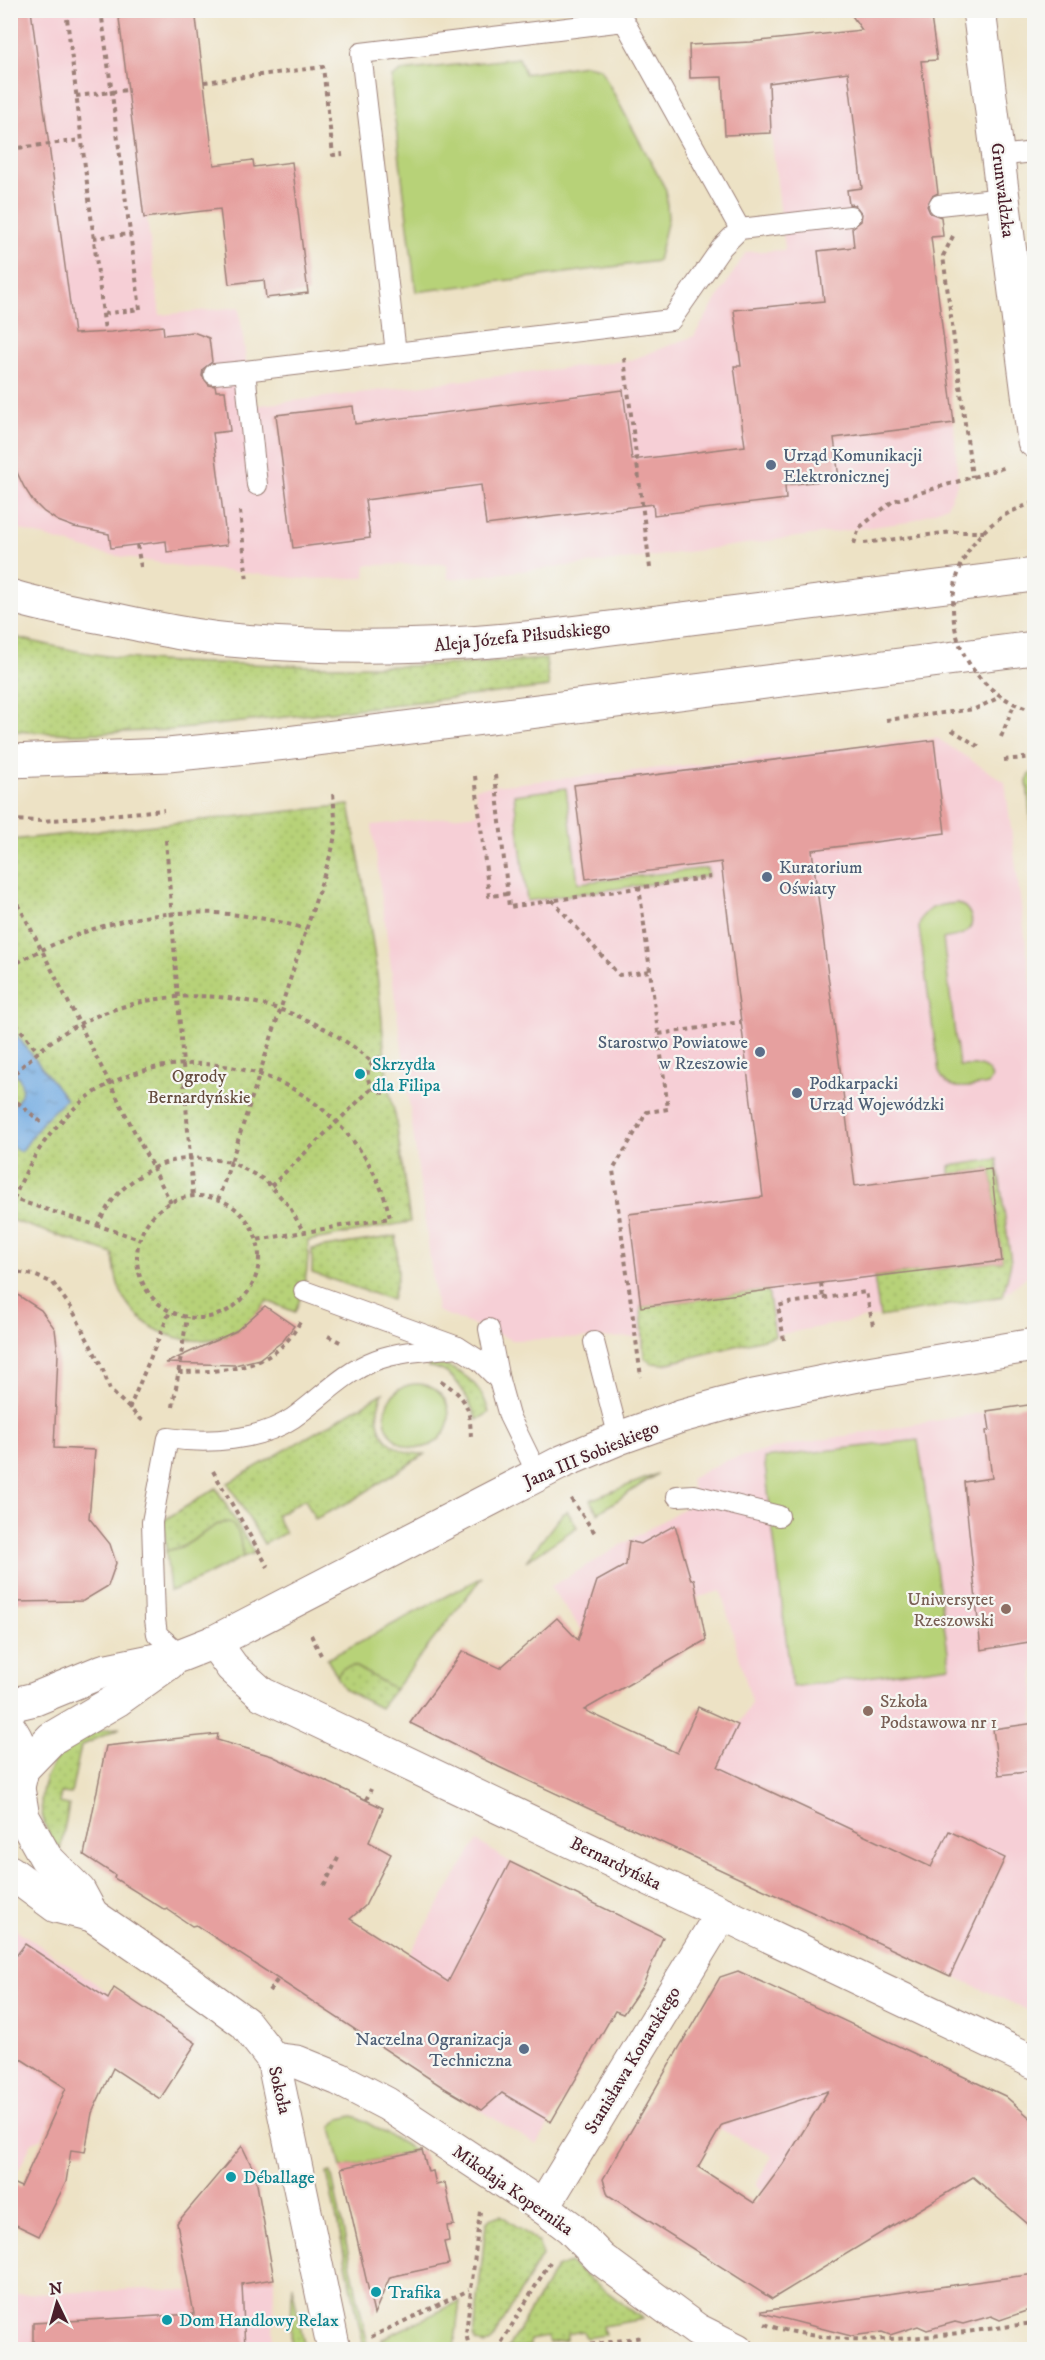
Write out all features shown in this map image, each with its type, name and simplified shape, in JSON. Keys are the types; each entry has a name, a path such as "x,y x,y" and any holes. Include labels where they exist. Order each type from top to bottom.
{"street":[{"name":"Grunwaldzka","path":"979,10 1035,441"},
{"name":"Aleja Józefa Piłsudskiego","path":"10,596 156,628 240,641 333,647 414,647 481,644 1035,574"},
{"path":"10,761 168,755 286,743 1035,648"},
{"name":"Jana III Sobieskiego","path":"10,1705 35,1699 104,1671 181,1655 214,1641 538,1475 619,1438 681,1416 754,1395 868,1372 1035,1345"},
{"name":"Bernardyńska","path":"214,1641 232,1667 262,1694 1035,2062"},
{"name":"Jana III Sobieskiego","path":"17,1786 52,1738 117,1700 181,1655"},
{"name":"Sokoła","path":"10,1729 19,1742 17,1786 23,1817 46,1858 79,1890 92,1915"},
{"name":"Sokoła","path":"10,1872 56,1906 92,1915 245,2023 273,2059 334,2349"},
{"name":"Stanisława Konarskiego","path":"543,2207 722,1913"},
{"name":"Mikołaja Kopernika","path":"273,2059 297,2062 339,2079 387,2104 543,2207 571,2228 601,2259 698,2330 737,2349"}],"lane":[{"path":"396,353 361,53 624,21 740,229"},
{"path":"998,156 1035,152"},
{"path":"939,205 1004,198"},
{"path":"214,374 671,320 722,247 740,229 850,216"},
{"path":"245,371 257,485"},
{"path":"304,1291 458,1347 480,1360 499,1380"},
{"path":"489,1329 509,1416 538,1475"},
{"path":"594,1342 619,1438"},
{"path":"181,1655 157,1634 155,1619 152,1522 168,1438 196,1442 252,1435 291,1420 351,1373 376,1360 458,1347"},
{"path":"677,1496 694,1495 778,1516"}],"path":[{"path":"66,10 105,331"},
{"path":"101,10 140,309 103,314"},
{"path":"204,82 323,67 332,142"},
{"path":"76,96 128,90"},
{"path":"10,149 81,140"},
{"path":"962,202 959,223 943,256 972,477"},
{"path":"93,238 130,234"},
{"path":"620,326 650,568"},
{"path":"854,544 859,528 893,501 1006,467"},
{"path":"1035,502 1001,517 969,550 959,572 954,595 953,618 958,642 968,663 982,682 1014,705 1035,711"},
{"path":"864,543 952,532 984,532"},
{"path":"243,544 247,582"},
{"path":"136,545 141,567"},
{"path":"886,720 975,709 1000,697"},
{"path":"1001,737 1014,705"},
{"path":"952,730 981,748"},
{"path":"1004,760 1035,757"},
{"path":"495,775 508,907 711,877"},
{"path":"475,776 489,896 507,894"},
{"path":"218,1200 332,850 336,830 333,793"},
{"path":"10,820 42,821 164,810"},
{"path":"166,840 193,1197"},
{"path":"639,886 668,1109 646,1112 613,1170 641,1377"},
{"path":"10,888 171,1203"},
{"path":"552,900 619,975 651,971"},
{"path":"10,967 42,949 101,925 171,912 244,914 306,929"},
{"path":"15,1073 38,1052 80,1023 126,1006 177,997 214,996 264,1003 281,1008 329,1030 372,1062"},
{"path":"10,1016 38,1052"},
{"path":"659,1034 741,1022"},
{"path":"380,1058 372,1062 367,1080 372,1088 384,1093"},
{"path":"140,1239 12,1199 29,1165 61,1122 86,1099 110,1084 147,1071 183,1065 212,1065 260,1073 300,1092 317,1103 337,1122 372,1166 387,1202 390,1218 256,1240"},
{"path":"271,1186 372,1088"},
{"path":"17,1102 42,1123"},
{"path":"97,1226 106,1208 131,1180 162,1163 198,1157 231,1162 265,1180 289,1206 303,1231"},
{"path":"193,1197 218,1200 234,1209 244,1217 256,1240 259,1259 255,1277 247,1294 233,1307 216,1316 179,1316 162,1307 148,1293 140,1276 137,1258 140,1239 153,1217 171,1203 193,1197"},
{"path":"10,1271 33,1275 53,1283 72,1309 102,1367 110,1390 153,1429 168,1438 187,1317"},
{"path":"821,1283 823,1298"},
{"path":"784,1340 778,1306 823,1298 866,1292 873,1325"},
{"path":"129,1409 170,1311"},
{"path":"178,1372 222,1370 254,1364 284,1346 294,1335 301,1321"},
{"path":"438,1379 459,1392 471,1416 471,1439"},
{"path":"196,1442 268,1567"},
{"path":"571,1498 595,1533"},
{"path":"306,1627 321,1655"},
{"path":"324,1886 340,1854"},
{"path":"269,1991 278,1979"},
{"path":"470,2349 466,2334 470,2289 486,2169"},
{"path":"497,2349 571,2228"},
{"path":"373,2343 371,2337 470,2289"},
{"path":"758,2321 777,2329 855,2340 898,2340 1035,2322"},
{"path":"555,2349 698,2330"}],"shaded area":[{"path":"10,11 119,11 160,315 239,307 252,406 631,360 694,336 746,252 785,250 771,133 769,82 921,61 943,236 931,238 954,423 958,482 947,506 909,522 641,558 448,579 447,564 366,565 365,578 305,579 179,566 100,553 11,527"},
{"path":"937,738 1005,782 1034,1006 1034,1270 1001,1298 888,1314 782,1334 668,1365 646,1359 640,1337 512,1340 437,1311 372,825 478,814 475,788"},
{"name":"Szkoła Podstawowa nr 1","path":"1034,1404 1034,2013 690,1855 687,1806 727,1720 738,1725 752,1703 721,1591 699,1597 666,1614 583,1632 550,1587 696,1501 690,1479 724,1461 780,1447"},
{"path":"477,1841 510,1862 662,1937 643,1985 623,2014 615,2011 537,2145 441,2086 474,1999 408,1956"},
{"path":"11,1926 111,1994 42,2138 32,2143 11,2185"},
{"path":"738,1971 866,2031 828,2105 765,2193 756,2185 772,2156 709,2123"},
{"path":"274,2279 273,2349 11,2349 10,2295 146,2289 190,2291"}],"green space":[{"path":"519,58 525,74 585,65 600,68 666,190 668,219 658,261 416,292 392,95 392,77 401,71"},
{"path":"10,636 104,656 179,662 398,666 546,659 549,687 172,730 76,734 11,731"},
{"path":"1034,772 1034,858 1027,781 1030,774"},
{"path":"566,788 578,883 707,868 708,876 527,901 514,795"},
{"name":"Ogrody Bernardyńskie","path":"349,805 371,932 387,1075 395,1114 410,1222 308,1241 306,1277 295,1312 267,1301 243,1326 217,1338 184,1339 168,1335 153,1328 128,1305 120,1290 113,1254 11,1220 11,840"},
{"path":"958,903 970,915 970,927 962,934 943,939 959,1066 983,1067 987,1069 992,1078 988,1084 967,1087 948,1084 939,1072 919,928 920,921 927,911 938,906"},
{"path":"997,1159 1011,1262 1003,1296 880,1317 874,1277 1002,1261 991,1169 950,1174 950,1166"},
{"path":"396,1236 398,1275 392,1300 312,1273 312,1249"},
{"path":"768,1290 775,1336 665,1364 651,1363 644,1357 641,1307"},
{"path":"429,1361 450,1368 468,1378 481,1393 489,1413 477,1420 460,1386 446,1373 428,1367"},
{"path":"411,1384 423,1384 440,1393 447,1404 449,1416 447,1428 440,1439 423,1448 411,1448 399,1443 390,1434 385,1422 385,1410 390,1398 399,1389"},
{"path":"383,1393 378,1417 385,1437 401,1449 425,1454 353,1500 315,1519 305,1499 276,1515 285,1533 264,1544 228,1483"},
{"path":"918,1440 950,1666 792,1687 764,1458"},
{"path":"657,1474 598,1513 590,1500"},
{"path":"216,1488 254,1553 243,1557 238,1533 229,1522 218,1524 184,1546 166,1551 164,1520"},
{"path":"567,1511 577,1527 526,1561 562,1514"},
{"path":"229,1522 238,1533 243,1557 170,1591 166,1551 184,1546 218,1524"},
{"path":"482,1577 395,1689 354,1666 343,1668 337,1676 327,1659"},
{"path":"354,1666 395,1689 380,1708 345,1690 337,1676 343,1668"},
{"path":"120,1728 81,1746 71,1794 61,1793 59,1803 69,1805 60,1850 47,1830 42,1809 43,1789 50,1770 61,1753 78,1740 97,1731"},
{"path":"353,2116 416,2151 341,2168 332,2127 340,2119"},
{"path":"331,2172 369,2349 364,2349 327,2173"},
{"path":"501,2215 538,2242 542,2255 491,2342 484,2345 476,2341 474,2336 486,2223 491,2218"},
{"path":"569,2263 643,2319 603,2326 605,2335 586,2338 583,2331 567,2334 567,2340 549,2343 547,2337 530,2340 530,2346 507,2349 556,2268"},
{"path":"292,2285 305,2349 291,2349"},
{"path":"460,2301 454,2349 385,2349 382,2339"}],"water":[{"path":"11,1028 66,1099 44,1120 21,1152 11,1146 11,1107 19,1098 22,1088 16,1074 11,1070"}],"building":[{"path":"10,10 31,10 74,334 163,326 164,335 193,332 209,338 212,362 203,369 202,376 209,385 215,386 216,391 225,391 230,431 213,433 227,545 167,552 166,541 111,548 109,534 74,527 44,512 24,487 10,458"},
{"path":"118,10 195,10 214,165 253,160 254,167 292,162 308,293 266,298 264,280 229,284 220,209 144,218"},
{"path":"848,10 930,10 937,60 921,61 938,193 932,196 927,206 930,213 941,217 943,236 931,237 954,423 834,438 839,479 785,485 786,499 654,515 653,504 486,525 481,485 365,500 370,538 293,548 276,415 353,406 355,424 623,390 632,460 745,446 734,366 741,366 734,310 824,301 818,251 854,247 852,228 861,221 862,214 855,205 849,204 847,190 862,188 848,72 769,83 771,133 725,135 722,77 690,78 689,45 751,42 862,30"},
{"name":"Podkarpacki Urząd Wojewódzki","path":"934,740 945,833 812,850 855,1186 991,1169 1002,1261 641,1307 629,1214 763,1197 721,862 586,879 574,785"},
{"path":"10,1290 41,1310 55,1329 58,1354 54,1448 95,1450 89,1518 110,1544 116,1563 108,1586 83,1601 10,1602"},
{"path":"265,1306 294,1326 283,1341 259,1359 235,1365 166,1363 236,1331"},
{"name":"Uniwersytet Rzeszowski","path":"1035,1404 1035,1641 981,1650 964,1482 992,1478 986,1431 990,1430 987,1411"},
{"path":"675,1525 691,1580 694,1579 706,1640 584,1710 677,1753 698,1707 738,1725 718,1767 931,1867 949,1831 1005,1858 950,1976 499,1767 410,1723 463,1651 500,1668 557,1618 578,1640 597,1581 626,1565 629,1541 641,1544"},
{"path":"1035,1723 1035,1771 999,1775 993,1729"},
{"path":"218,1734 217,1740 272,1756 383,1808 369,1842 391,1854 365,1906 350,1919 448,1982 510,1862 663,1937 643,1985 623,2014 615,2011 551,2122 502,2093 482,2110 441,2086 196,1925 192,1926 114,1878 115,1875 84,1855 106,1746"},
{"path":"25,1944 108,1999 114,1988 196,2043 160,2099 113,2068 92,2113 85,2152 71,2150 66,2182 39,2236 10,2222 10,2182 21,2187 66,2088 10,2052 10,1964"},
{"path":"738,1971 1005,2096 1035,2122 1035,2230 973,2177 772,2299 608,2195 603,2179 720,1977","holes":["828,2091 783,2164 754,2203 698,2167 722,2125"]},
{"path":"242,2146 255,2173 274,2279 242,2284 245,2349 33,2349 33,2323 194,2314 177,2223"},
{"path":"422,2150 428,2172 433,2171 436,2185 445,2183 454,2225 447,2226 449,2241 444,2242 449,2264 390,2277 374,2314 341,2168"},
{"path":"1035,2274 1035,2308 1000,2320 991,2316 963,2324 955,2322 927,2330 918,2326 890,2335 882,2332 851,2336 762,2313 762,2311"}],"place":[{"name":"Urząd Komunikacji Elektronicznej","path":"771,465"},
{"name":"Kuratorium Oświaty","path":"767,877"},
{"name":"Starostwo Powiatowe w Rzeszowie","path":"760,1052"},
{"name":"Skrzydła dla Filipa","path":"360,1074"},
{"name":"Podkarpacki Urząd Wojewódzki","path":"797,1093"},
{"name":"Uniwersytet Rzeszowski","path":"1006,1609"},
{"name":"Szkoła Podstawowa nr 1","path":"868,1711"},
{"name":"Naczelna Ogranizacja Techniczna","path":"524,2049"},
{"name":"Déballage","path":"231,2177"},
{"name":"Trafika","path":"376,2292"},
{"name":"Dom Handlowy Relax","path":"167,2320"}]}
